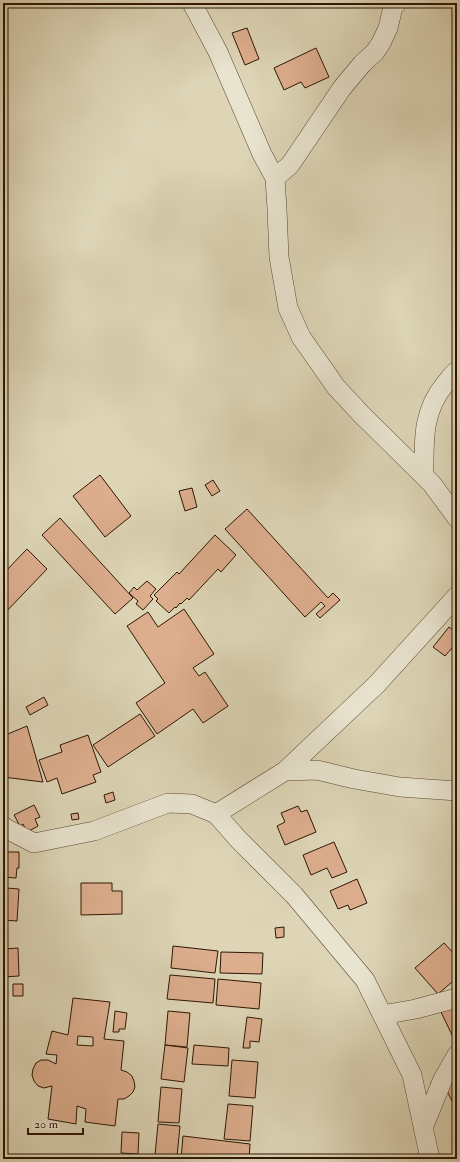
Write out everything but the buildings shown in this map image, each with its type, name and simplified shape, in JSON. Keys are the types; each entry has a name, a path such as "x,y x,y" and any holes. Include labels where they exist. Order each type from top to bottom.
{"street":[{"path":"192,3 218,52 262,154 274,178 278,209 278,258 288,308 301,337 336,387 361,414 424,475 457,518"},
{"path":"274,178 290,165 342,88 362,64 375,52 388,28 393,7 397,3"},
{"path":"424,475 425,438 428,412 438,393 457,371"},
{"path":"216,814 285,771 377,684 457,596"},
{"path":"285,771 316,770 354,779 400,787 457,791"},
{"path":"3,826 34,843 94,830 168,803 192,804 216,814 294,895 365,980 412,1075 430,1159"},
{"path":"382,1015 457,998"},
{"path":"423,1128 443,1079 457,1055"}]}
